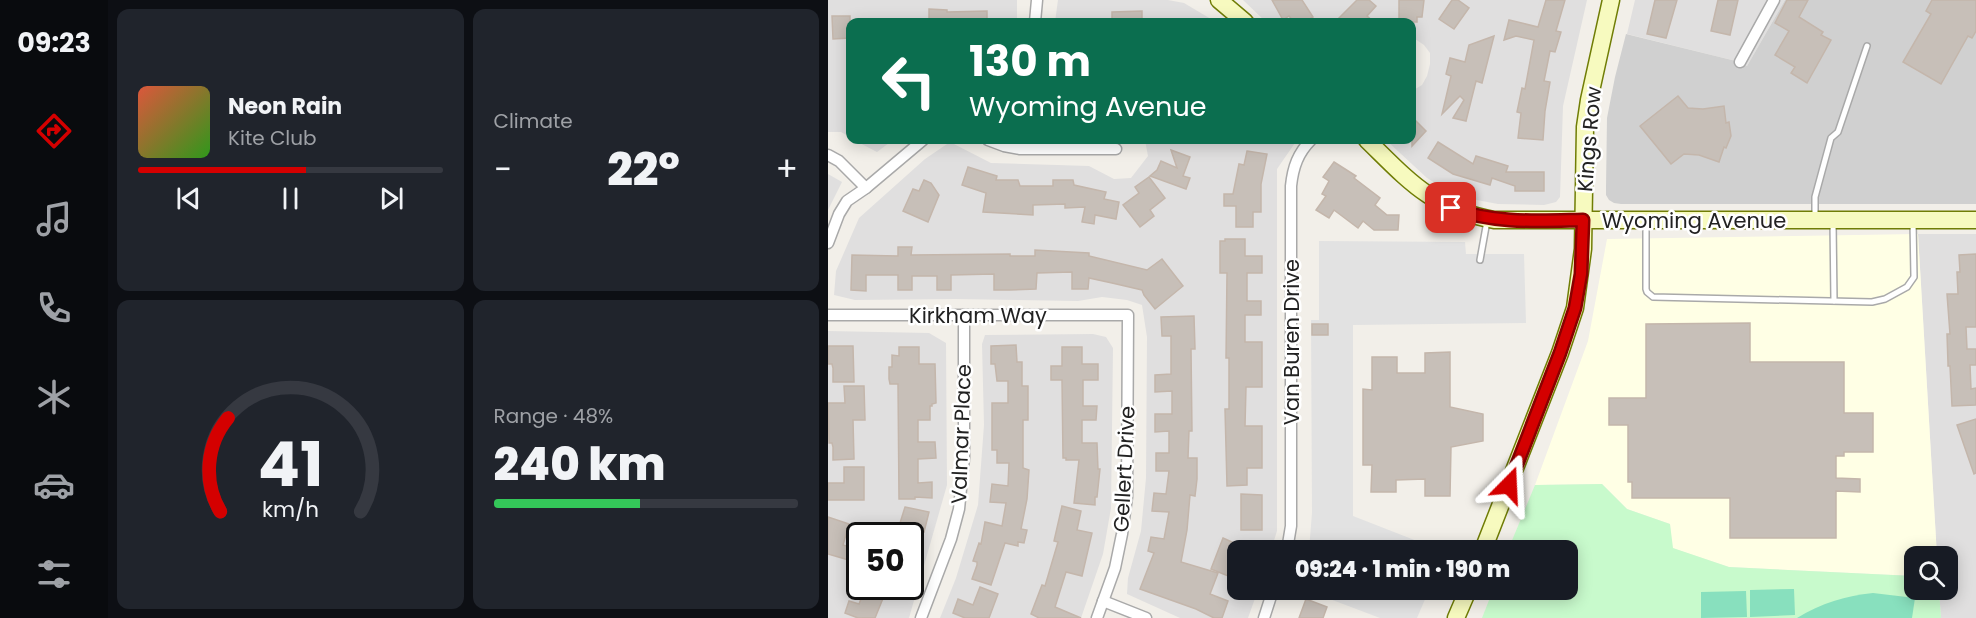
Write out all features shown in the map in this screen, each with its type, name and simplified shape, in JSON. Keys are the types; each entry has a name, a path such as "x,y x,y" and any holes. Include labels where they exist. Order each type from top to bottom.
{"street":[{"path":"1035,18 1037,0"},
{"path":"1219,0 1240,18"},
{"name":"Kings Row","path":"1487,540 1569,327 1581,274 1585,127 1611,0"},
{"path":"1740,62 1774,0"},
{"path":"828,243 839,214 848,201 918,144"},
{"path":"999,144 1020,148 1116,148"},
{"name":"Van Buren Drive","path":"1289,540 1291,526 1291,186 1292,172 1307,144"},
{"name":"Wyoming Avenue","path":"1370,144 1431,198 1451,208 1487,218 1511,221 1976,220"},
{"path":"828,154 839,161 866,188"},
{"name":"Kirkham Way","path":"828,315 1128,315"},
{"name":"Valmar Place","path":"921,618 951,539 959,509 964,458 964,315"},
{"name":"Gellert Drive","path":"1097,618 1120,545 1127,497 1128,315"},
{"path":"1264,618 1270,600"},
{"path":"1456,618 1464,600"},
{"path":"1103,601 1146,618"}],"lane":[{"path":"1815,220 1815,197 1829,147 1832,138 1838,132 1867,46"},
{"path":"1480,260 1487,218"},
{"path":"1647,220 1647,292 1653,297 1834,301 1879,301 1907,287 1914,277 1913,220"},
{"path":"1833,220 1834,301"}],"shaded area":[{"path":"828,0 1017,0 1017,18 846,18 846,135 841,132 828,132"},
{"path":"1058,0 1168,0 1184,3 1209,18 1056,18"},
{"path":"1243,0 1587,0 1563,106 1560,197 1556,202 1544,205 1498,204 1453,194 1427,178 1390,144 1416,144 1416,89 1422,85 1427,76 1430,53 1416,40 1416,18 1262,18"},
{"path":"1635,0 1785,0 1747,66 1736,61 1627,34"},
{"path":"1785,0 1976,0 1976,204 1621,204 1609,200 1606,195 1607,118 1626,34 1736,61 1747,66"},
{"path":"862,144 888,144 877,152"},
{"path":"947,144 954,144 991,163 1089,166 1114,179 1131,178 1148,156 1146,144 1294,144 1277,169 1277,531 1274,540 1227,540 1227,600 1254,600 1248,618 1180,618 1127,594 1128,578 1141,531 1146,478 1147,337 1142,305 1127,300 1102,297 1078,301 855,300 834,295 836,271 859,218 925,159"},
{"path":"828,174 842,182 828,210"},
{"path":"1918,234 1976,234 1976,618 1941,618 1940,600 1958,600 1958,546 1936,546"},
{"path":"1918,234 1936,546 1904,546 1904,576 1729,567 1672,548 1670,524 1627,509 1602,484 1535,485 1588,341 1607,239"},
{"path":"1319,241 1465,242 1466,254 1524,254 1526,323 1353,325 1353,516 1414,540 1310,540 1312,513 1311,320 1319,320"},
{"path":"828,331 929,333 946,343 947,485 924,566 924,522 846,522 846,600 914,600 909,618 828,618"},
{"path":"1093,334 1106,337 1113,348 1111,508 1103,554 1081,618 940,618 956,578 978,505 984,425 982,344 985,335"},
{"path":"1332,600 1425,600 1417,618 1380,618"}],"green space":[{"path":"1602,484 1627,509 1670,524 1673,548 1729,567 1904,576 1904,600 1940,600 1941,618 1482,618 1489,600 1578,600 1578,540 1512,540 1535,485"},
{"path":"1794,589 1795,615 1750,617 1750,590"},
{"path":"1746,591 1747,617 1701,618 1701,592"},
{"path":"1873,593 1915,600 1912,618 1797,618 1815,608 1853,596"}],"building":[{"path":"1272,0 1302,0 1313,17 1291,18 1289,16 1282,18"},
{"path":"1357,0 1369,0 1376,6 1367,16 1369,18 1339,18"},
{"path":"1399,0 1424,0 1422,17 1417,17 1417,22 1416,18 1399,18"},
{"path":"1452,0 1458,0 1469,8 1454,29 1439,19"},
{"path":"1546,0 1565,0 1556,31 1561,32 1555,52 1550,51 1544,81 1550,82 1543,140 1518,138 1521,113 1517,112 1522,88 1525,89 1534,40 1516,36 1504,40 1509,20 1538,27"},
{"path":"1655,0 1677,0 1666,38 1647,34"},
{"path":"1718,0 1738,0 1730,35 1711,31"},
{"path":"1787,0 1808,0 1799,17 1823,32 1821,35 1831,40 1807,83 1791,73 1795,67 1775,55 1789,31 1775,23"},
{"path":"1932,0 1976,0 1976,31 1972,38 1968,36 1941,84 1903,62 1931,14 1926,11"},
{"path":"929,9 947,10 947,12 987,11 987,18 929,18"},
{"path":"1142,11 1142,18 1112,18 1112,12"},
{"path":"832,16 850,16 846,18 846,38 833,39"},
{"path":"1494,36 1482,83 1476,81 1466,121 1453,118 1464,100 1460,96 1442,114 1451,76 1446,74 1450,58 1465,62 1469,45"},
{"path":"1678,96 1688,108 1703,109 1724,106 1726,123 1729,122 1731,136 1719,162 1699,155 1684,154 1671,164 1640,126"},
{"path":"1416,121 1426,131 1416,142"},
{"path":"1438,142 1473,164 1476,156 1508,166 1506,172 1544,172 1544,191 1515,191 1515,186 1492,178 1490,185 1453,174 1428,158"},
{"path":"1171,150 1190,157 1183,176 1190,178 1186,189 1150,176 1157,170 1161,161 1177,168"},
{"path":"1247,151 1267,154 1261,184 1261,212 1253,212 1253,227 1236,227 1236,206 1224,206 1224,194 1233,194 1239,164 1244,165"},
{"path":"1334,162 1356,176 1354,178 1380,198 1375,205 1387,215 1399,215 1398,230 1374,230 1363,221 1358,228 1334,210 1329,218 1316,210 1326,196 1322,194 1329,181 1323,177"},
{"path":"968,167 997,176 996,180 1018,180 1020,186 1053,186 1053,180 1073,180 1074,185 1106,192 1104,199 1119,202 1116,219 1095,215 1094,224 1082,222 1085,207 1065,208 1065,204 1033,205 1033,215 983,212 986,193 962,185"},
{"path":"1149,177 1165,198 1150,210 1154,216 1140,227 1123,205 1139,193 1135,187"},
{"path":"924,180 931,183 939,195 928,222 903,211 913,189 919,191"},
{"path":"1225,239 1245,239 1245,256 1262,256 1262,273 1247,273 1247,301 1261,301 1261,315 1245,315 1245,342 1262,342 1262,387 1246,387 1245,426 1262,426 1262,468 1247,468 1247,485 1227,486 1225,409 1229,409 1229,358 1226,358 1227,273 1220,273 1220,241 1225,241"},
{"path":"898,247 912,247 911,255 1035,256 1035,250 1089,253 1089,256 1147,270 1162,259 1183,286 1155,309 1142,290 1089,278 1088,289 1072,289 1072,272 1037,273 1036,289 994,290 994,274 951,275 951,290 937,290 937,276 912,276 912,290 898,290 898,275 866,275 866,291 851,290 852,255 898,256"},
{"path":"1976,254 1976,327 1966,327 1967,349 1976,349 1976,365 1970,365 1971,389 1976,388 1976,405 1952,406 1950,366 1948,366 1947,334 1950,334 1947,294 1958,294 1959,255"},
{"path":"1194,316 1195,349 1191,349 1192,431 1189,431 1188,458 1197,458 1197,479 1195,496 1190,495 1181,562 1218,573 1210,594 1228,601 1222,618 1214,618 1196,609 1140,589 1154,553 1148,551 1151,537 1164,539 1169,512 1152,511 1154,493 1166,494 1169,471 1156,471 1156,453 1169,453 1169,431 1155,432 1155,414 1172,414 1172,391 1155,392 1155,375 1171,374 1171,336 1162,336 1161,317"},
{"path":"1750,323 1750,362 1844,362 1844,413 1873,413 1873,452 1844,452 1844,456 1836,456 1836,478 1860,479 1860,492 1836,491 1836,538 1730,538 1730,498 1632,498 1632,482 1628,482 1628,425 1609,425 1609,398 1646,398 1646,324"},
{"path":"1312,324 1328,324 1328,335 1312,335"},
{"path":"1016,345 1017,362 1022,362 1022,386 1028,386 1028,420 1023,420 1023,468 1029,470 1027,499 1021,529 1027,530 1024,543 1018,542 1018,546 1005,543 991,585 972,579 977,565 977,562 973,561 979,543 981,544 985,522 1002,526 1006,503 990,502 992,484 1008,486 1009,463 997,463 997,450 992,450 992,403 1008,403 1008,381 997,381 995,364 991,364 991,346"},
{"path":"828,346 853,346 854,382 833,382 832,364 828,364"},
{"path":"899,347 919,347 919,364 935,364 936,403 930,406 930,420 918,420 918,442 935,442 936,458 918,459 918,483 932,482 932,498 899,499 898,384 890,384 889,367 892,367 892,355 899,356"},
{"path":"1062,347 1082,347 1082,364 1098,364 1098,380 1083,380 1083,406 1097,406 1096,420 1082,420 1082,443 1097,443 1098,469 1100,469 1095,505 1074,503 1079,460 1063,458 1062,380 1051,380 1051,366 1062,366"},
{"path":"1450,352 1450,407 1483,414 1483,441 1451,447 1450,496 1425,496 1425,479 1396,480 1396,492 1371,492 1372,465 1363,465 1363,389 1372,390 1372,357 1397,357 1397,373 1425,373 1425,353"},
{"path":"844,386 864,386 865,420 853,420 854,459 833,460 833,447 832,443 829,443 828,403 845,403"},
{"path":"1976,419 1976,473 1974,474 1957,425"},
{"path":"844,467 864,467 864,500 828,500 828,483 844,483"},
{"path":"1241,494 1262,495 1262,530 1241,530"},
{"path":"1062,506 1081,511 1077,530 1092,533 1082,576 1066,572 1055,607 1081,618 1039,618 1031,614 1042,585 1045,586 1058,542 1054,541"},
{"path":"905,507 929,512 924,532 924,522 900,522"},
{"path":"828,517 846,523 843,545 846,546 846,559 828,554"},
{"path":"1223,538 1228,540 1227,576 1211,569"},
{"path":"980,587 998,594 989,618 965,618 953,613 958,599 973,605"},
{"path":"861,600 882,600 875,618 858,618 845,613 849,601 859,604"},
{"path":"1306,600 1327,607 1323,618 1299,618"}],"route":[{"path":"1451,208 1494,220 1583,220 1581,274 1575,308 1509,485"}]}
